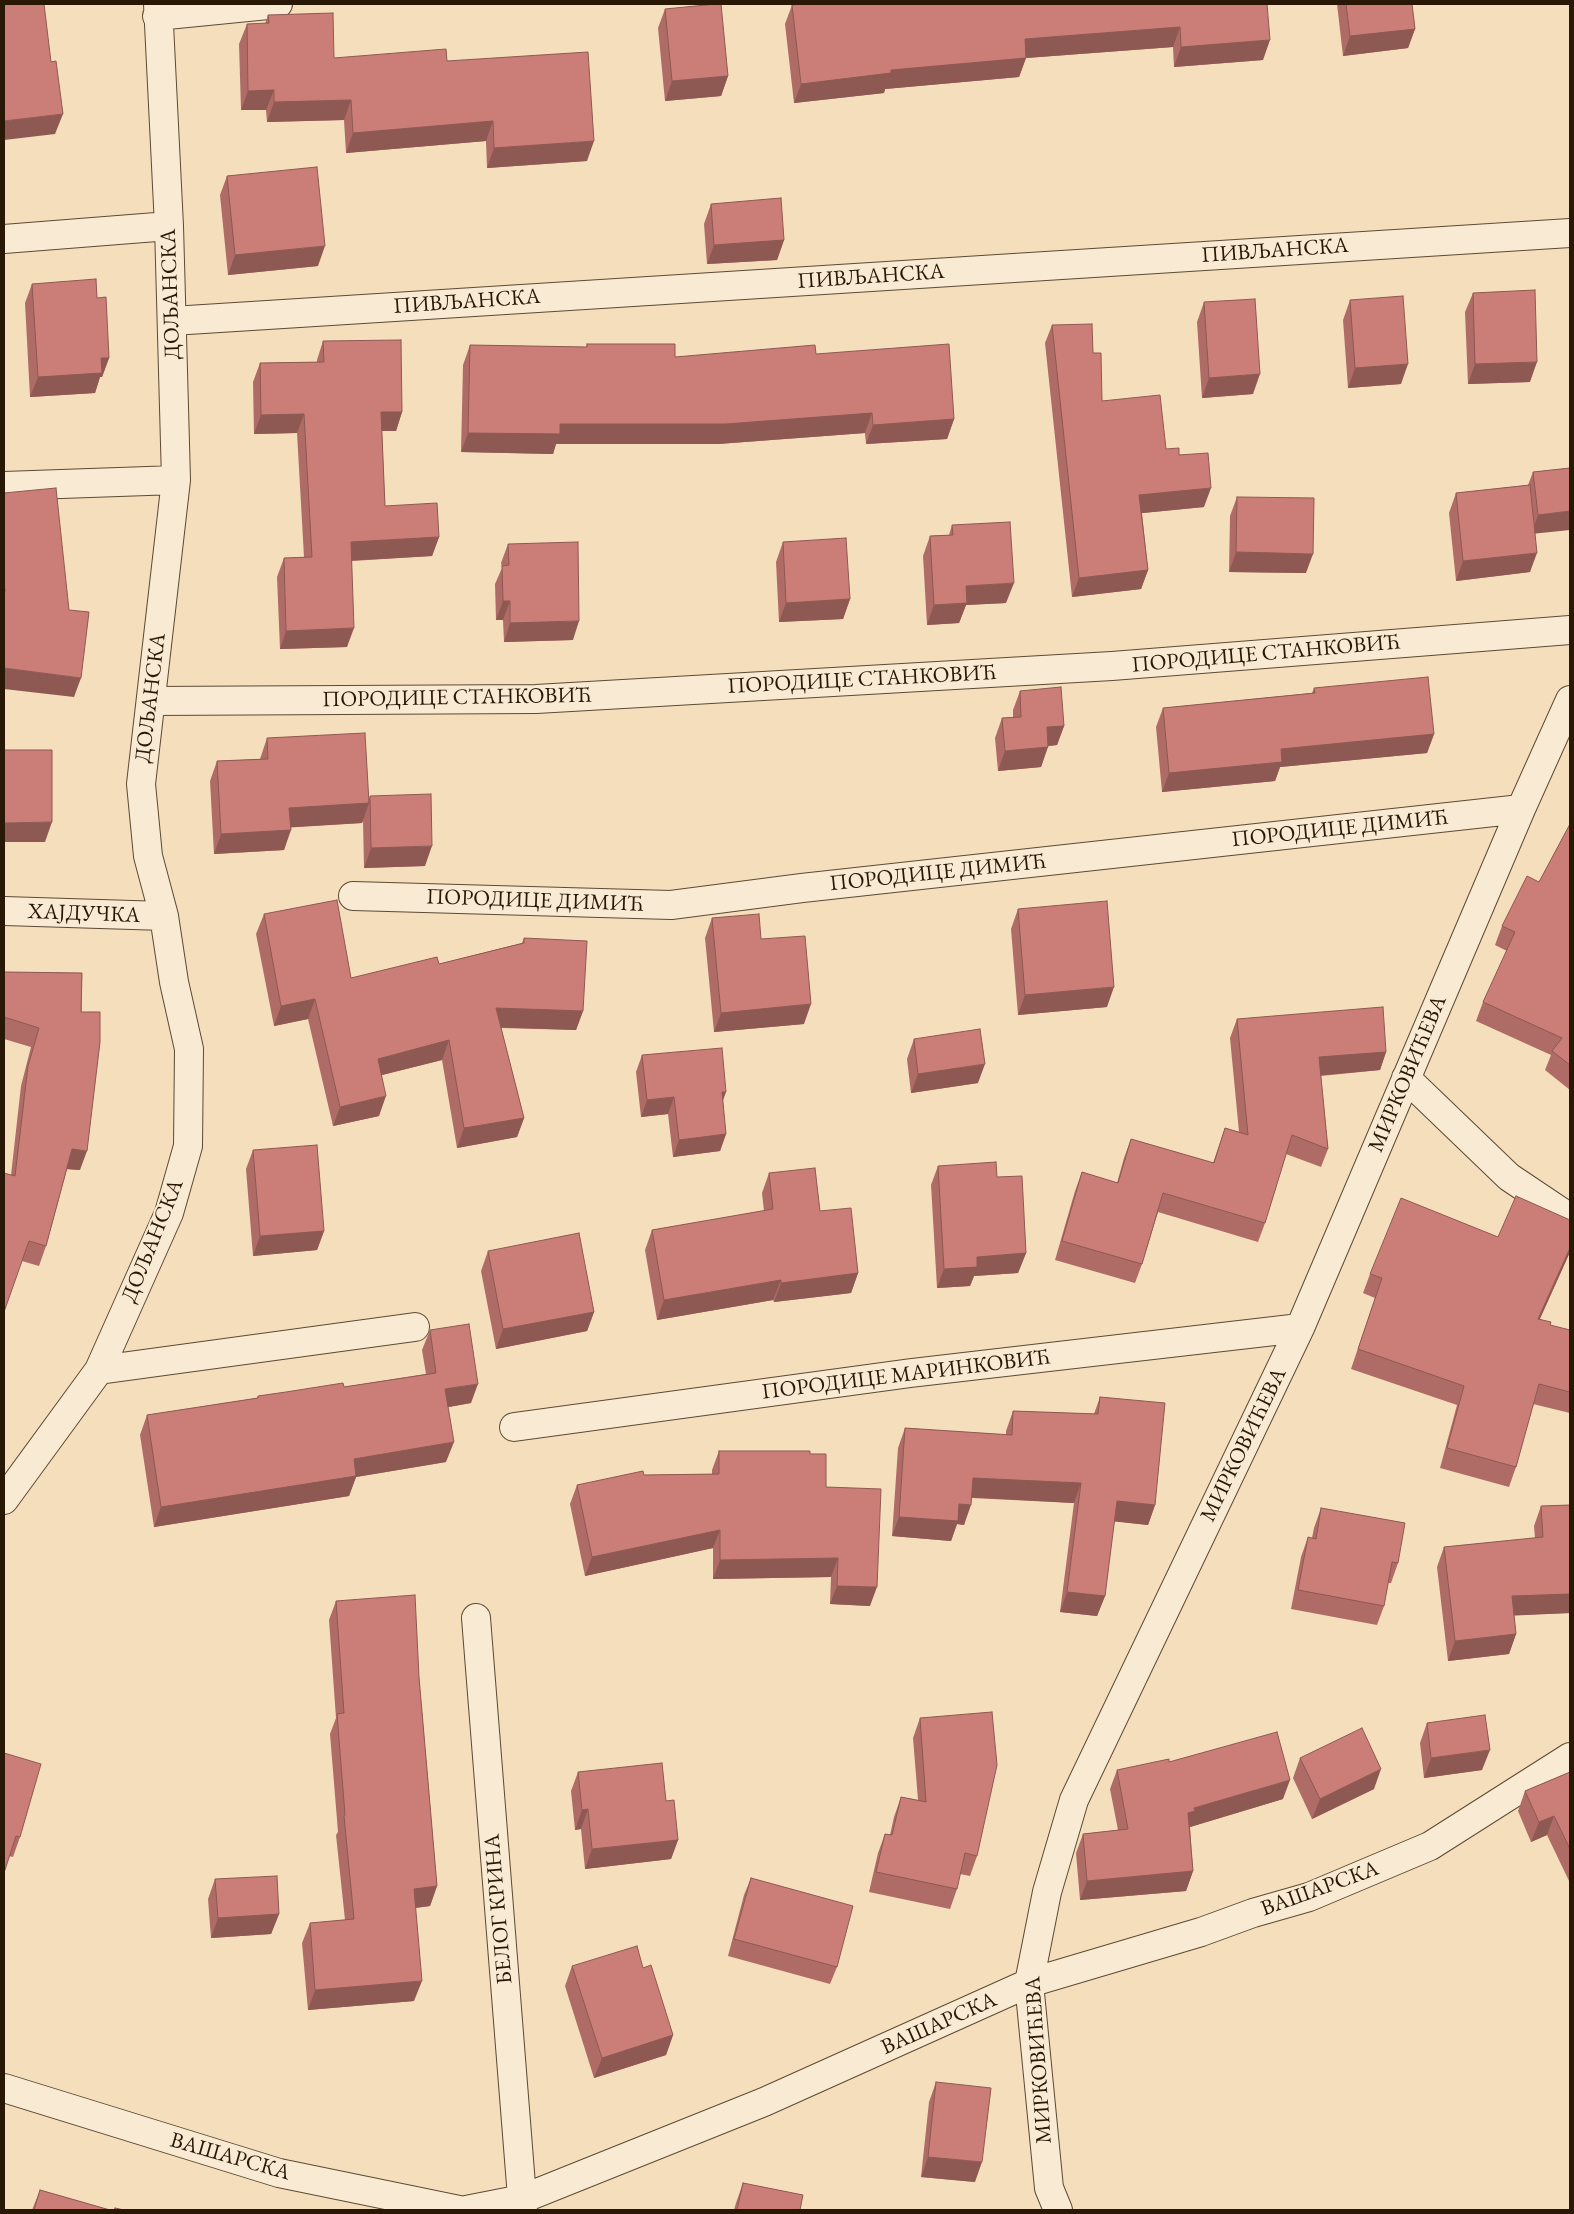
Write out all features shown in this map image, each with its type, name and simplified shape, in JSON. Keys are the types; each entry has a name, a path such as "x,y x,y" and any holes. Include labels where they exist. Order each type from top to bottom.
{"street":[{"path":"158,10 278,4"},
{"name":"ДОЉАНСКА","path":"4,1500 98,1370 169,1213 188,1146 189,1048 174,982 164,916 148,856 141,784 176,480 169,226 158,10"},
{"path":"4,239 169,226"},
{"name":"ПИВЉАНСКА","path":"172,321 1570,232"},
{"path":"4,486 176,480"},
{"name":"ПОРОДИЦЕ СТАНКОВИЋ","path":"152,701 536,699 1112,666 1570,630"},
{"name":"МИРКОВИЋЕВА","path":"1058,2210 1049,2188 1030,1983 1047,1892 1074,1800 1300,1328 1521,809 1570,700"},
{"name":"ПОРОДИЦЕ ДИМИЋ","path":"353,896 671,905 812,887 1521,809"},
{"name":"ХАЈДУЧКА","path":"4,911 164,916"},
{"path":"1406,1078 1509,1177 1570,1218"},
{"path":"98,1370 415,1327"},
{"name":"ПОРОДИЦЕ МАРИНКОВИЋ","path":"514,1427 911,1373 1300,1328"},
{"name":"БЕЛОГ КРИНА","path":"476,1618 522,2205"},
{"name":"ВАШАРСКА","path":"466,2210 522,2205 764,2102 1030,1983 1201,1932 1318,1894 1430,1846 1570,1757"},
{"name":"ВАШАРСКА","path":"4,2088 279,2173 460,2210"}],"building":[{"path":"4,4 44,4 51,62 56,61 63,114 4,121"},
{"path":"721,4 728,76 672,81 665,9"},
{"path":"1267,4 1270,40 1181,47 1180,27 1025,39 1026,58 891,70 891,73 801,84 792,5"},
{"path":"1346,4 1412,4 1415,29 1350,36"},
{"path":"333,13 334,58 446,49 447,61 588,52 594,141 494,148 493,121 353,133 351,100 274,102 274,90 248,91 247,24 269,23 268,15"},
{"path":"317,167 325,246 235,255 227,176"},
{"path":"781,198 784,240 714,245 711,204"},
{"path":"96,279 97,298 106,297 109,358 101,358 102,373 38,377 32,284"},
{"path":"1535,290 1537,362 1475,364 1473,293"},
{"path":"1403,296 1408,364 1355,368 1350,300"},
{"path":"1255,299 1260,374 1209,378 1204,302"},
{"path":"1092,324 1093,353 1101,353 1102,401 1160,395 1166,449 1179,448 1179,455 1208,453 1211,488 1139,495 1148,570 1079,578 1052,325"},
{"path":"401,340 402,412 381,412 385,506 437,503 439,537 351,542 354,628 286,631 284,558 312,557 304,414 261,415 260,363 324,362 323,341"},
{"path":"587,344 675,344 675,357 815,345 816,354 949,344 954,419 873,425 872,413 726,424 560,424 560,434 468,433 470,345 587,347"},
{"path":"1570,468 1570,511 1538,515 1533,472"},
{"path":"1530,485 1537,553 1463,561 1456,493"},
{"path":"56,488 69,610 89,612 81,678 4,668 4,493"},
{"path":"1237,497 1314,498 1313,554 1236,552"},
{"path":"1010,522 1014,583 966,586 967,603 934,605 930,536 953,535 952,525"},
{"path":"846,538 850,599 786,603 783,542"},
{"path":"578,542 579,621 510,623 510,601 503,601 502,566 509,565 508,544"},
{"path":"1428,677 1434,734 1281,749 1282,762 1169,773 1163,708 1315,693 1314,688"},
{"path":"1061,687 1064,726 1047,727 1048,747 1005,751 1002,718 1021,717 1020,691"},
{"path":"365,733 369,803 289,808 291,830 221,834 217,761 268,759 267,738"},
{"path":"4,750 52,750 52,822 4,823"},
{"path":"431,794 432,846 371,848 370,796"},
{"path":"1570,824 1570,1065 1552,1051 1562,1038 1483,1002 1515,932 1502,926 1527,876 1539,882"},
{"path":"337,900 351,978 437,957 439,964 524,943 524,938 587,941 583,1011 496,1008 524,1118 464,1128 449,1040 378,1059 386,1096 340,1107 315,999 281,1006 264,914"},
{"path":"1107,901 1114,987 1025,995 1018,909"},
{"path":"759,914 761,939 805,936 811,1004 721,1013 712,918"},
{"path":"4,972 82,973 81,1012 100,1012 100,1042 87,1151 72,1149 46,1246 29,1241 4,1312 4,1173 15,1176 28,1066 39,1028 4,1017"},
{"path":"1383,1007 1386,1052 1319,1057 1328,1149 1292,1135 1265,1223 1163,1193 1142,1264 1062,1241 1082,1172 1118,1183 1131,1139 1214,1163 1225,1128 1248,1135 1237,1019"},
{"path":"980,1029 985,1064 918,1074 914,1039"},
{"path":"722,1048 726,1092 722,1092 726,1134 679,1140 674,1097 647,1100 642,1055"},
{"path":"317,1145 324,1231 260,1236 253,1150"},
{"path":"996,1162 997,1177 1022,1176 1026,1253 977,1257 977,1267 944,1269 938,1166"},
{"path":"815,1168 820,1211 851,1208 858,1273 781,1283 781,1280 664,1300 652,1230 773,1209 769,1173"},
{"path":"1516,1196 1570,1220 1570,1248 1538,1319 1551,1322 1550,1325 1570,1330 1570,1392 1539,1384 1516,1467 1447,1448 1464,1386 1358,1349 1382,1278 1370,1274 1401,1198 1498,1237"},
{"path":"579,1233 594,1312 503,1329 488,1251"},
{"path":"469,1324 478,1384 445,1389 454,1442 354,1459 356,1476 161,1507 147,1415 343,1383 344,1387 436,1373 430,1330"},
{"path":"1100,1397 1165,1403 1155,1505 1117,1501 1105,1596 1067,1592 1081,1483 973,1478 971,1505 959,1504 958,1521 899,1517 905,1428 1012,1435 1013,1411 1098,1414"},
{"path":"719,1451 810,1451 810,1454 826,1454 826,1487 881,1489 877,1587 837,1586 838,1558 720,1560 720,1530 592,1557 577,1485 643,1471 644,1475 719,1474"},
{"path":"1570,1505 1570,1594 1512,1596 1516,1634 1455,1641 1444,1547 1543,1537 1541,1506"},
{"path":"1321,1508 1405,1523 1398,1563 1392,1562 1384,1606 1298,1590 1308,1537 1316,1539"},
{"path":"415,1595 419,1677 437,1886 414,1889 422,1981 315,1990 310,1923 354,1919 337,1714 344,1713 336,1601"},
{"path":"992,1712 997,1765 977,1856 965,1853 957,1889 876,1872 885,1834 892,1835 901,1797 926,1802 920,1718"},
{"path":"1485,1715 1490,1750 1431,1758 1427,1723"},
{"path":"1362,1728 1381,1769 1320,1799 1300,1758"},
{"path":"1277,1732 1290,1780 1194,1808 1195,1811 1188,1813 1193,1871 1087,1881 1083,1834 1128,1829 1117,1770 1169,1759 1169,1762"},
{"path":"4,1753 41,1764 20,1837 16,1836 4,1873"},
{"path":"662,1763 666,1801 674,1800 678,1840 592,1849 588,1809 582,1810 578,1772"},
{"path":"1570,1772 1570,1849 1554,1816 1539,1822 1525,1791"},
{"path":"277,1876 279,1914 218,1918 215,1879"},
{"path":"751,1878 853,1906 837,1967 734,1939"},
{"path":"637,1946 643,1968 651,1965 673,2035 602,2058 572,1966"},
{"path":"936,2082 991,2088 982,2162 928,2157"},
{"path":"743,2183 803,2195 800,2210 737,2210"},
{"path":"40,2190 110,2210 34,2210"}]}
